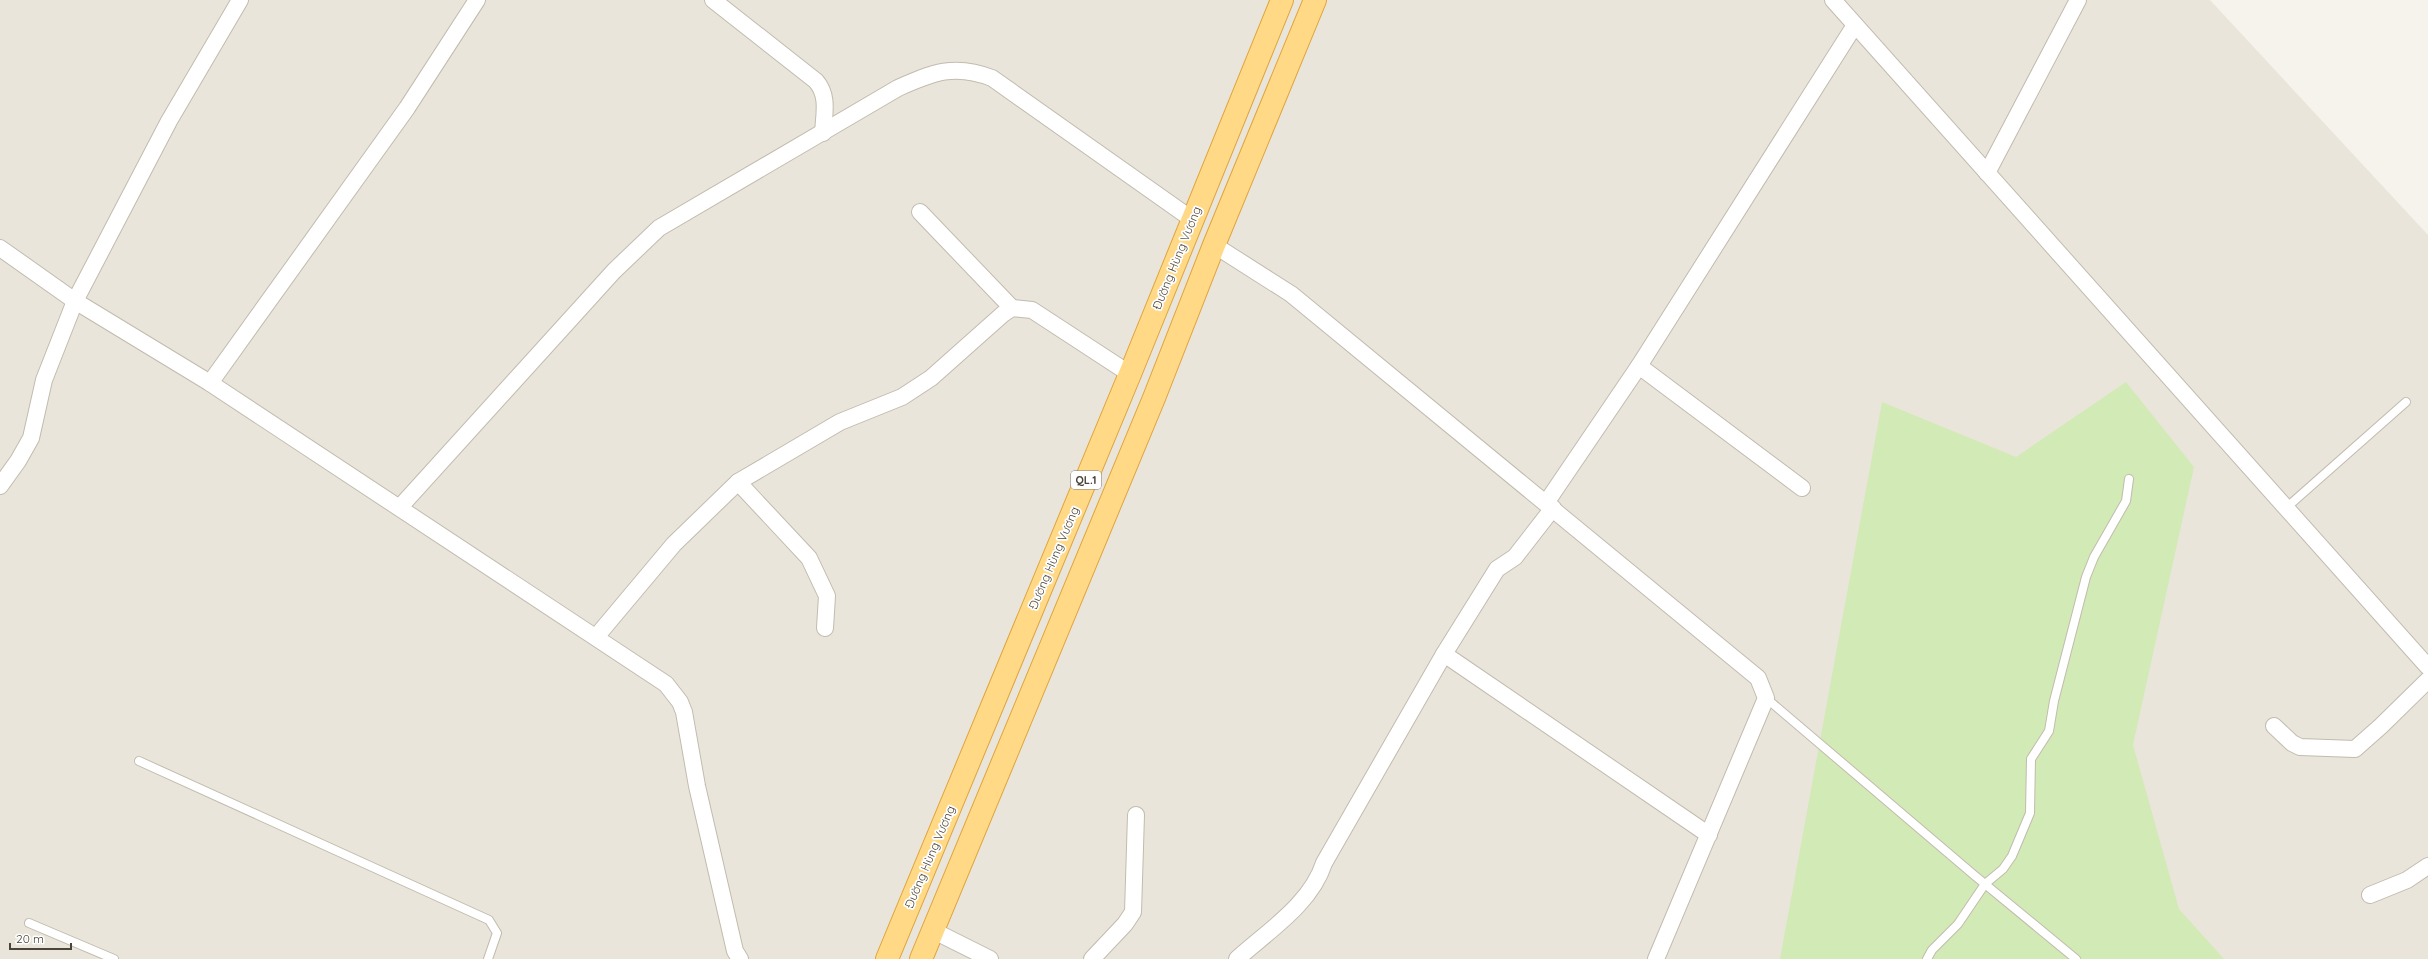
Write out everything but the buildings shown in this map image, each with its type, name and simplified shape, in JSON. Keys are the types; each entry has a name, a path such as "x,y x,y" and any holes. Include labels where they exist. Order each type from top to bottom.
{"highway":[{"name":"Đường Hùng Vương","path":"887,959 1130,374 1282,0"},
{"name":"QL.1","path":"921,959 1154,398 1214,245 1314,0"}],"street":[{"path":"0,486 18,461 31,438 44,380 75,301 169,121 240,0"},
{"path":"210,383 407,108 477,0"},
{"path":"713,0 816,80 821,86 825,99 823,132"},
{"path":"1833,0 2428,667"},
{"path":"1987,173 2078,0"},
{"path":"1236,959 1308,896 1319,878 1324,863 1444,654 1497,569 1516,557 1856,25"},
{"path":"400,507 614,271 659,228 690,208 898,88 927,75 952,70 974,70 992,78 1193,220"},
{"path":"920,212 1012,308"},
{"path":"1214,245 1291,294 1749,669 1758,678 1766,698 1656,959"},
{"path":"0,248 75,301 210,383 660,679 680,702 732,936 740,959"},
{"path":"596,637 674,544 738,482 840,422 902,396 931,378 1003,314 1012,308 1032,310 1130,374"},
{"path":"1639,366 1802,488"},
{"path":"738,482 809,558 827,596 825,628"},
{"path":"1444,654 1709,834"},
{"path":"2274,726 2292,743 2300,747 2355,749 2382,726 2428,680"},
{"path":"1092,959 1125,924 1133,912 1136,815"},
{"path":"2370,894 2407,880 2428,866"},
{"path":"932,930 990,959"}],"lane":[{"path":"2286,508 2406,402"},
{"path":"1927,959 1932,950 1958,924 1985,884 2003,869 2012,856 2030,813 2031,759 2049,731 2054,701 2086,577 2094,557 2126,501 2129,479"},
{"path":"1766,698 1985,884 2076,959"},
{"path":"139,761 489,920 494,924 497,933 488,959"},
{"path":"28,923 114,959"}],"shaded area":[{"path":"0,0 2210,0 2428,235 2428,959 0,959"}],"green space":[{"path":"2126,382 2194,467 2133,745 2179,909 2224,959 1780,959 1882,402 2016,457"}]}
